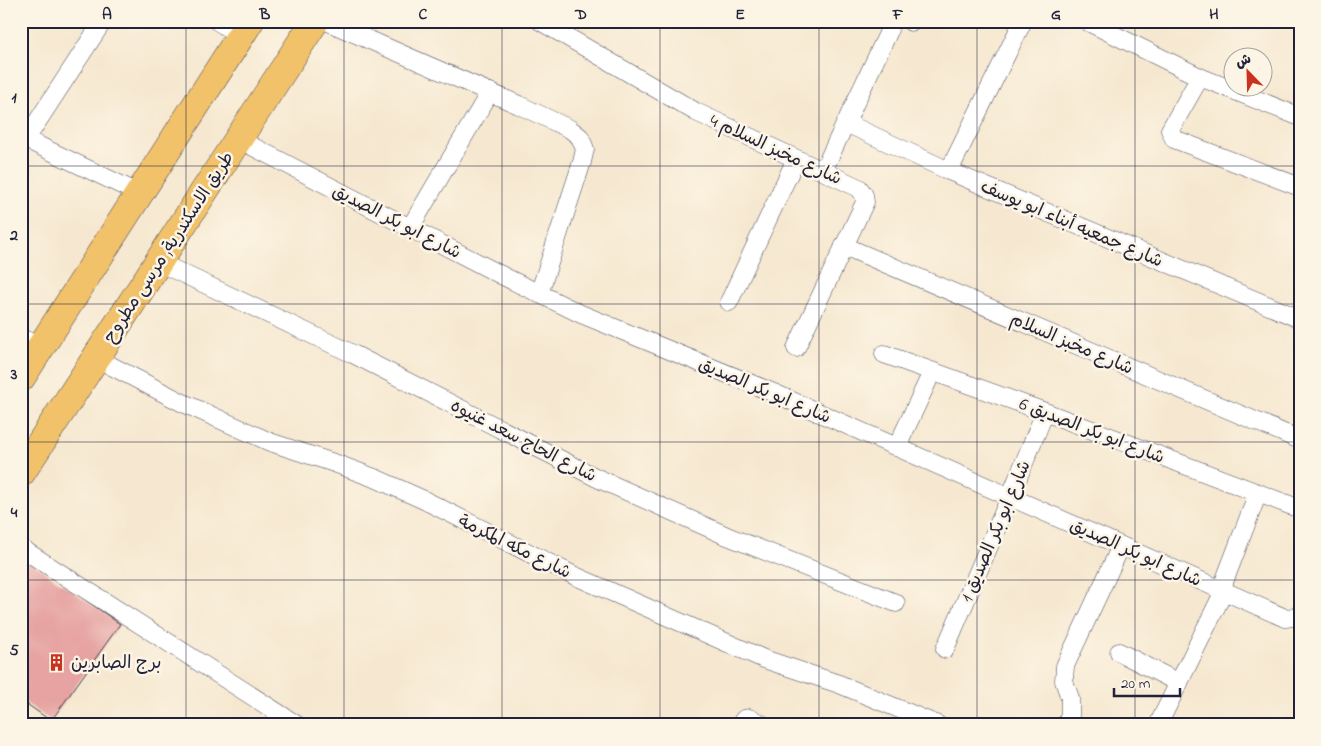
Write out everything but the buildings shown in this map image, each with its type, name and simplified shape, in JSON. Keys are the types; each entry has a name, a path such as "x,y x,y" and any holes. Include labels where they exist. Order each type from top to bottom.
{"main road":[{"name":"طريق الاسكندرية, مرسى مطروح","path":"21,473 315,21"},
{"path":"21,378 32,342 140,194 246,28"}],"street":[{"path":"103,21 24,138 140,194"},
{"path":"218,21 246,28"},
{"path":"326,21 490,92 570,129 580,137 585,149 539,294"},
{"name":"شارع مخبز السلام 4","path":"540,21 696,112 859,188 864,195 865,202 796,348"},
{"path":"949,171 1023,21"},
{"path":"1086,21 1200,77 1300,118"},
{"path":"823,171 889,31"},
{"path":"1200,77 1170,130 1174,139 1300,187"},
{"path":"410,228 490,92"},
{"name":"شارع جمعيه أبناء ابو يوسف","path":"846,123 949,171 1300,319"},
{"name":"شارع ابو بكر الصديق","path":"238,139 581,314 774,393 1285,618 1294,618 1300,614"},
{"path":"729,302 796,159"},
{"name":"شارع مخبز السلام","path":"844,246 1300,440"},
{"name":"شارع الحاج سعد غنيوه","path":"158,262 353,354 597,478 727,536 896,602"},
{"name":"شارع ابو بكر الصديق 6","path":"884,354 1045,412 1300,510"},
{"name":"شارع مكه المكرمة","path":"96,358 190,406 270,442 377,479 424,500 572,575 764,659 839,684 938,725"},
{"path":"897,447 932,372"},
{"name":"شارع ابو بكر الصديق 1","path":"944,649 1045,412"},
{"path":"1159,723 1223,590 1258,493"},
{"path":"1066,725 1070,716 1070,698 1064,681 1065,666 1122,546"},
{"path":"21,548 297,725"},
{"path":"1119,652 1179,683"}],"place":[{"name":"برج الصابرين","path":"57,662"}]}
